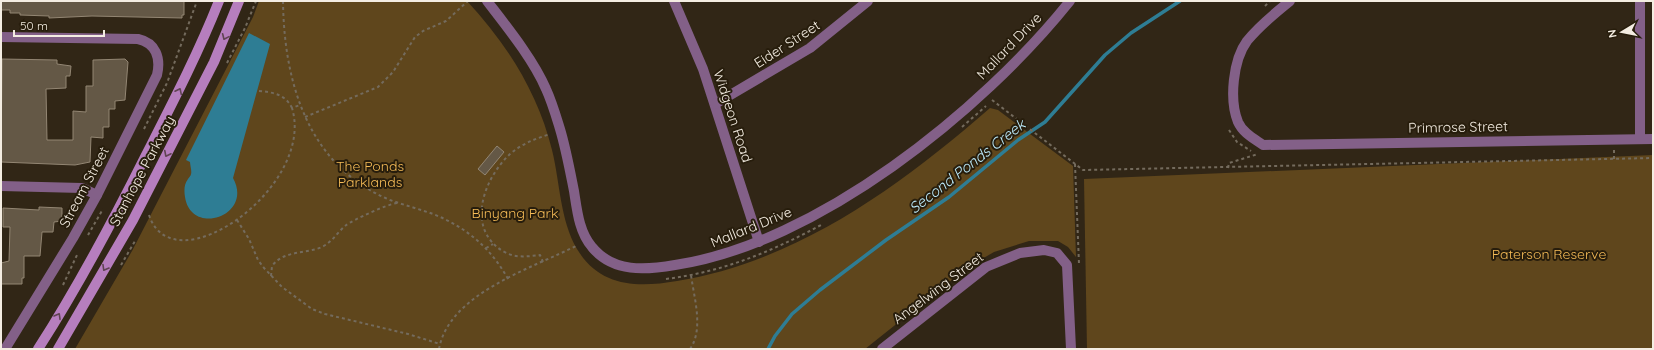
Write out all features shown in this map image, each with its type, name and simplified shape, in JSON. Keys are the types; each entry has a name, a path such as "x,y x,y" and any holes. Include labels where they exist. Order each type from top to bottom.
{"main road":[{"name":"Stanhope Parkway","path":"38,349 99,246 123,201 178,93 218,1"},
{"name":"Stanhope Parkway","path":"58,349 133,220 214,62 239,1"}],"street":[{"name":"Mallard Drive","path":"487,1 514,35 546,88 561,131 577,214 587,240 592,248 610,262 631,268 645,269 686,264 715,257 759,242 804,221 849,194 938,132 1008,68 1070,1"},
{"name":"Widgeon Road","path":"674,1 692,41 715,104 759,242"},
{"name":"Eider Street","path":"715,104 810,48 868,1"},
{"path":"1261,149 1246,134 1238,122 1233,91 1238,56 1247,41 1272,16 1290,1"},
{"path":"1640,1 1640,139"},
{"name":"Stream Street","path":"1,36 138,39 149,43 154,49 159,60 158,71 97,195 51,277 5,349"},
{"name":"Primrose Street","path":"1261,149 1653,139"},
{"path":"1,186 82,188 97,195"},
{"name":"Angelwing Street","path":"882,349 974,275 996,261 1031,251 1052,251 1061,256 1067,265 1071,349"}],"path":[{"path":"283,1 288,58 300,105 320,143 343,172 376,193 451,222 471,235 486,248 501,267 508,279"},
{"path":"305,117 378,87 393,72 415,38 423,31 446,21 468,1"},
{"path":"149,215 156,230 168,237 180,240 205,236 220,230 247,213 267,193 286,164 293,146 296,131 292,108 287,100 281,96 259,91"},
{"path":"292,108 300,105"},
{"path":"1000,106 1083,170 1653,158"},
{"path":"543,262 540,255 515,256 501,250 493,244 486,232 482,215 485,194 493,176 507,157 524,144 561,131"},
{"path":"1228,168 1229,164 1261,149"},
{"path":"1075,164 1079,266"},
{"path":"272,277 272,266 278,260 288,255 322,247 328,244 345,226 385,205 399,203"},
{"path":"236,220 249,239 258,260 272,277 298,300 326,314 408,334 440,344"},
{"path":"439,349 447,325 460,309 484,291 587,240"},
{"path":"486,248 493,244"},
{"path":"690,349 696,337 697,321 691,275"}],"green space":[{"name":"The Ponds Parklands","path":"259,1 467,1 482,17 508,52 530,89 546,129 552,150 561,201 571,238 586,262 608,278 634,284 677,281 721,271 764,257 845,217 883,192 920,166 990,108 998,110 1073,166 1076,257 1068,247 1058,241 1029,241 994,252 968,267 865,349 75,349 132,251 253,17"},
{"name":"Paterson Reserve","path":"1653,155 1653,349 1087,349 1084,179"}],"water":[{"path":"249,33 270,44 233,178 237,191 235,203 229,211 219,217 208,219 198,216 190,209 185,197 185,185 191,175 190,162 186,160"}],"building":[{"path":"1,1 184,1 184,15 182,15 182,18 92,16 49,18 49,16 20,15 20,13 10,13 10,10 1,10"},
{"path":"2,59 57,60 57,64 71,66 70,76 66,76 66,88 46,89 47,140 73,140 73,111 86,112 86,86 93,86 93,60 125,59 128,62 125,100 115,101 115,109 109,109 109,127 103,127 103,138 91,137 90,162 75,165 1,162"},
{"path":"497,146 504,152 485,175 478,169"},
{"path":"39,207 62,208 62,221 54,222 53,232 42,232 40,256 24,256 24,278 22,278 22,284 1,284 1,263 9,261 10,227 3,227 3,208 39,210"}],"waterway":[{"name":"Second Ponds Creek","path":"768,349 775,336 792,314 820,290 886,240 949,197 1018,140 1045,122 1105,55 1131,33 1180,1"}],"park label":[{"name":"Binyang Park","path":"515,213"}]}
